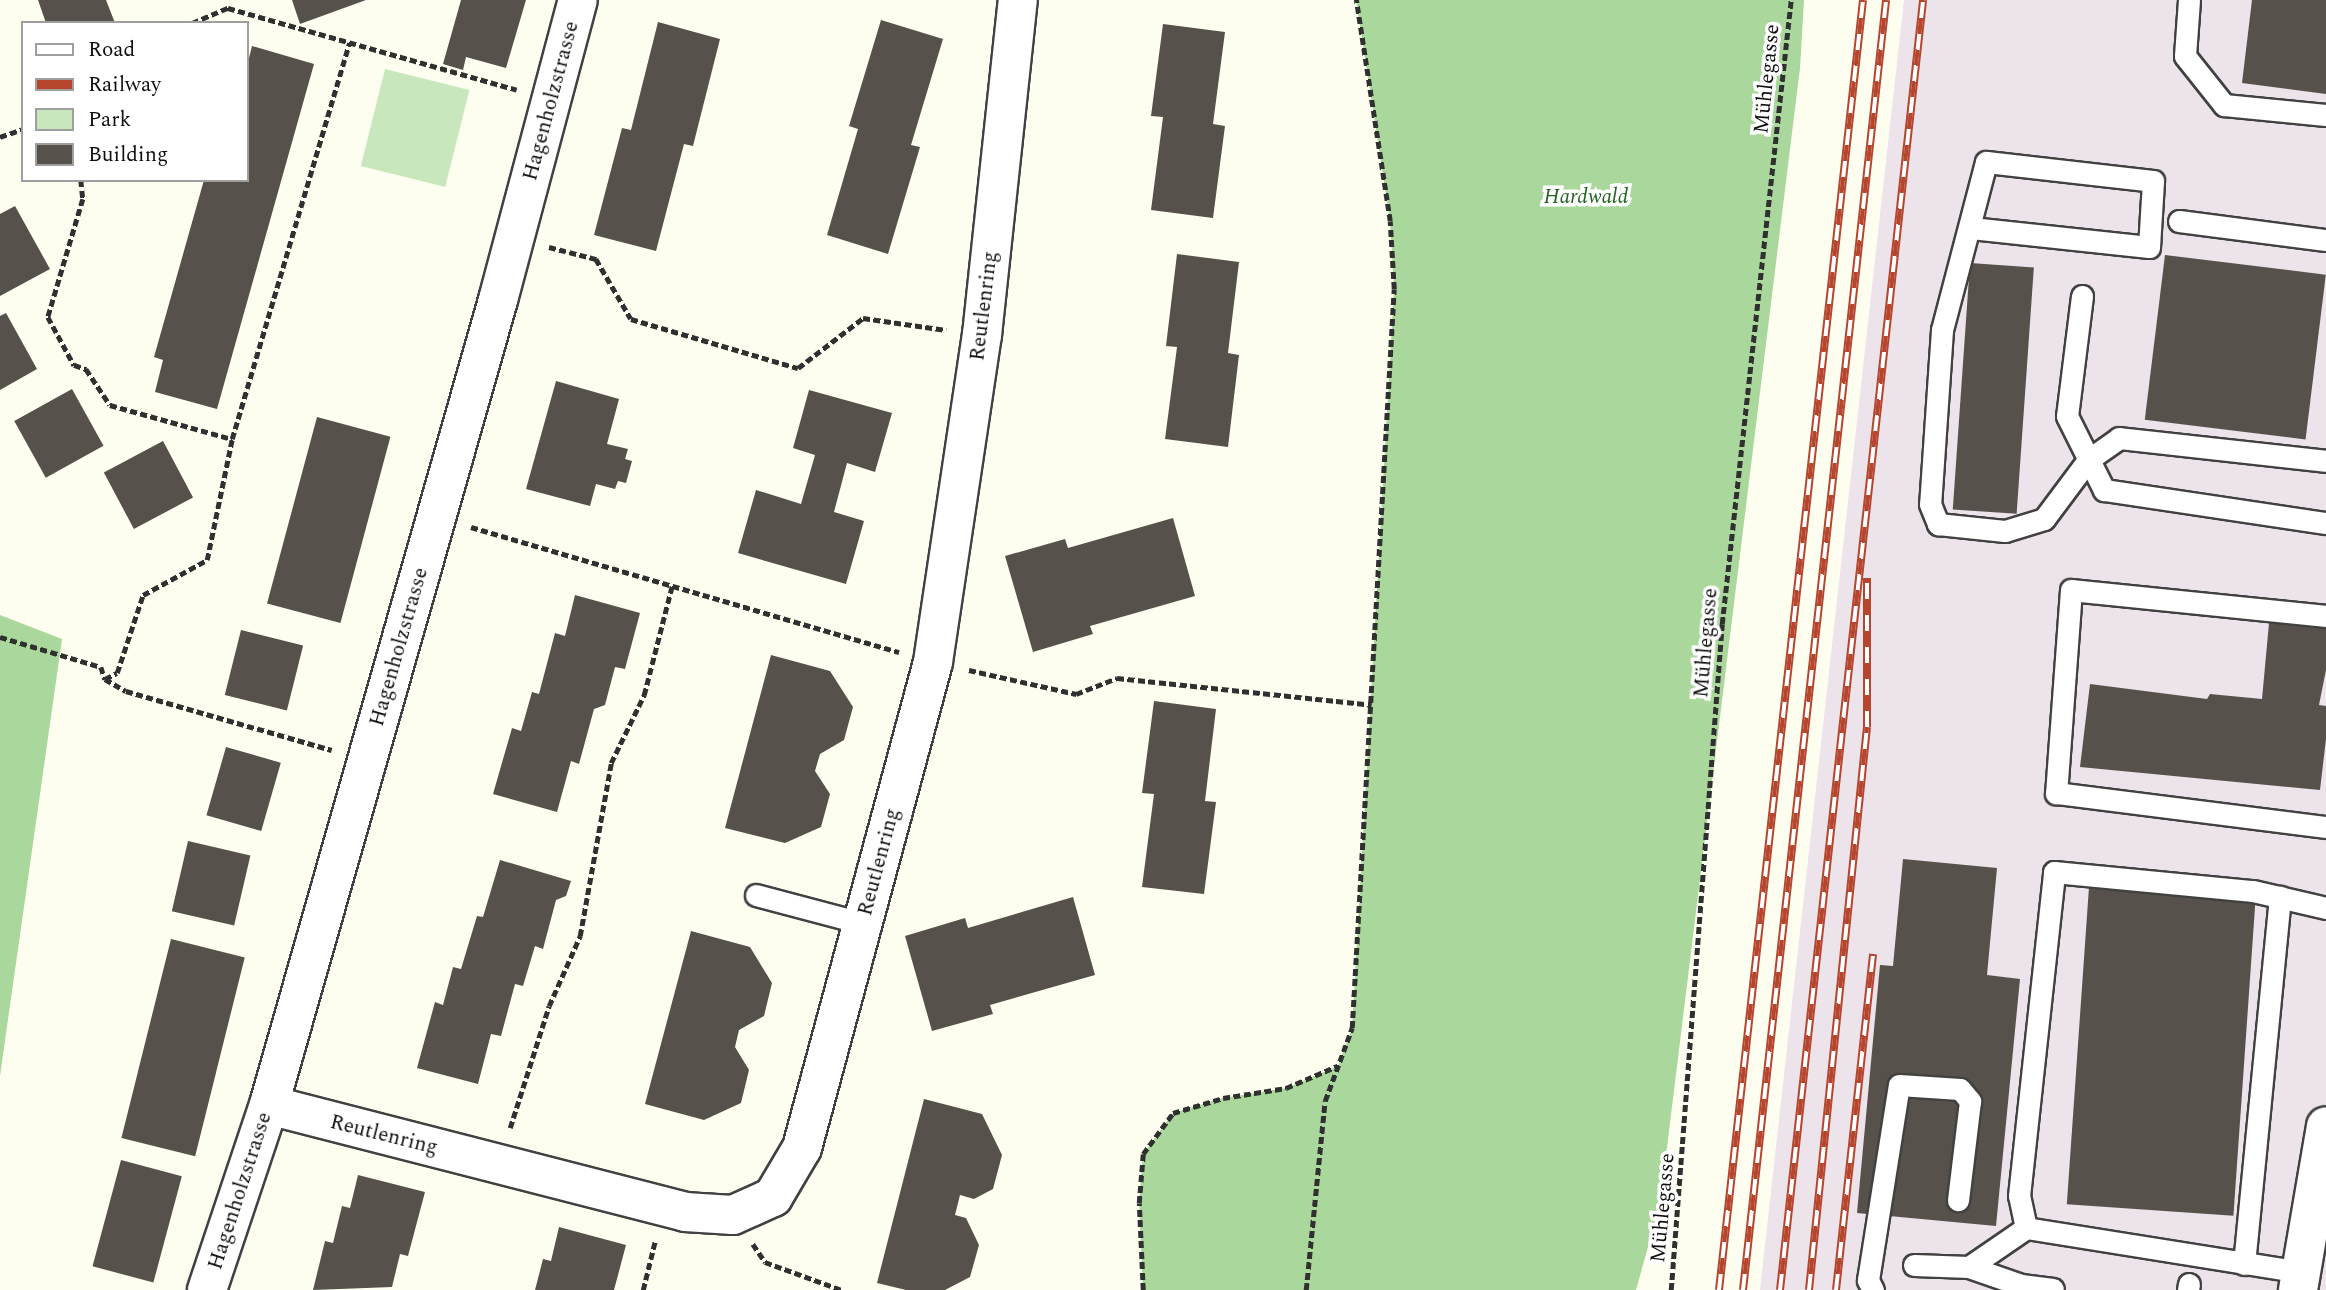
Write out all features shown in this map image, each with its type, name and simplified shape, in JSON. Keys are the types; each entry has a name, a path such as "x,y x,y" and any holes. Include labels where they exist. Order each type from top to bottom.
{"street":[{"name":"Hagenholzstrasse","path":"207,1290 269,1105 515,238 578,0"},
{"name":"Reutlenring","path":"269,1105 662,1206 733,1215 773,1197 802,1148 933,662 982,335 1018,0"},
{"path":"2299,1281 2326,1126"}],"lane":[{"path":"2189,0 2185,56 2224,105 2326,115"},
{"path":"1971,228 2149,247 2153,181 1986,162 1971,228 1942,330 1930,504 1938,524 2005,531 2044,519 2088,460 2119,438 2326,461"},
{"path":"2179,221 2326,240"},
{"path":"2082,296 2067,416 2104,490 2326,523"},
{"path":"2326,616 2071,590 2056,793 2326,827"},
{"path":"2026,1228 2019,1196 2054,872 2280,897 2326,908"},
{"path":"756,895 862,923"},
{"path":"2244,1264 2280,897"},
{"path":"1873,1290 1868,1280 1899,1085 1961,1089 1970,1101 1958,1199"},
{"path":"1969,1267 2026,1228 2244,1264 2299,1281"},
{"path":"1914,1265 1969,1267 2019,1287 2053,1289"}],"path":[{"path":"1306,1290 1325,1101 1352,1028 1394,289 1390,221 1356,0"},
{"name":"Mühlegasse","path":"1671,1290 1722,624 1791,0"},
{"path":"197,21 229,8 552,100"},
{"path":"105,679 117,673 142,595 208,560 232,439 349,43"},
{"path":"0,137 21,131"},
{"path":"81,182 83,199 48,317 74,365 86,369 110,405 232,439"},
{"path":"515,238 596,260 631,319 798,368 863,318 982,335"},
{"path":"498,1164 549,1006 580,936 611,763 644,695 672,586"},
{"path":"0,637 101,667 105,679 126,691 367,760"},
{"path":"1143,1290 1139,1203 1143,1154 1173,1113 1223,1098 1286,1088 1338,1066"},
{"path":"643,1290 662,1206"},
{"path":"733,1215 765,1262 842,1290"}],"shaded area":[{"path":"1904,0 2326,0 2326,1290 1760,1290"}],"green space":[{"name":"Hardwald","path":"1356,0 1804,0 1800,68 1660,1204 1636,1290 1143,1290 1139,1203 1143,1154 1173,1113 1223,1098 1286,1088 1338,1066 1352,1028 1394,289 1390,221"},
{"path":"385,69 469,90 445,187 361,166"},
{"path":"0,615 62,639 0,1076"}],"building":[{"path":"38,0 106,0 114,21 45,21"},
{"path":"292,0 366,0 300,24"},
{"path":"461,0 526,0 506,68 466,57 463,70 443,64"},
{"path":"2252,0 2326,0 2326,94 2242,83"},
{"path":"881,20 943,39 911,145 920,147 888,254 827,235 858,129 849,126"},
{"path":"658,22 720,39 693,146 684,144 656,251 594,235 622,128 631,130"},
{"path":"1163,24 1225,32 1213,124 1225,126 1213,218 1151,210 1163,117 1151,116"},
{"path":"252,46 314,64 217,409 155,392 163,360 154,357 203,182 248,182 248,62"},
{"path":"15,206 50,269 0,296 0,214"},
{"path":"1177,254 1239,262 1228,353 1239,355 1228,447 1165,439 1177,347 1166,346"},
{"path":"2165,255 2326,275 2306,440 2145,420"},
{"path":"1970,263 2034,267 2017,514 1953,509"},
{"path":"6,313 37,369 0,390 0,316"},
{"path":"556,381 619,399 607,444 628,449 625,459 632,461 626,483 618,481 615,489 596,484 590,506 526,489"},
{"path":"72,389 104,446 46,478 14,421"},
{"path":"809,390 892,413 875,472 847,463 834,512 864,521 846,584 738,553 756,490 801,504 815,455 793,448"},
{"path":"317,417 390,437 340,623 267,603"},
{"path":"163,441 193,498 134,529 104,472"},
{"path":"1173,518 1195,596 1090,626 1093,634 1033,652 1005,556 1065,539 1068,548"},
{"path":"575,595 640,613 625,669 615,667 605,705 594,709 579,764 571,761 557,812 493,794 512,728 521,731 532,692 539,694 555,633 565,636"},
{"path":"2269,623 2326,626 2326,670 2319,705 2326,706 2326,739 2320,790 2080,767 2090,684 2207,699 2210,694 2262,699"},
{"path":"241,630 303,645 287,710 225,695"},
{"path":"771,655 830,671 853,707 844,740 820,754 815,771 830,794 821,827 785,843 725,828"},
{"path":"1154,701 1216,709 1205,801 1216,802 1204,894 1142,887 1154,794 1142,793"},
{"path":"226,747 281,763 261,831 206,815"},
{"path":"188,841 250,855 234,926 172,911"},
{"path":"1903,859 1997,868 1987,975 2020,979 1996,1226 1857,1213 1880,965 1893,966"},
{"path":"500,860 571,881 566,896 556,900 543,949 535,946 523,986 515,984 501,1036 491,1034 478,1084 417,1068 435,1002 443,1005 453,967 461,969 477,916 483,917"},
{"path":"2089,887 2256,899 2233,1216 2067,1204"},
{"path":"1073,897 1095,975 990,1005 993,1014 932,1031 905,936 965,918 968,928"},
{"path":"691,931 750,947 772,983 764,1016 739,1030 735,1047 749,1070 741,1103 704,1120 645,1104"},
{"path":"171,939 245,957 195,1156 121,1138"},
{"path":"924,1099 982,1114 1002,1155 993,1189 974,1199 960,1195 955,1215 966,1218 979,1245 970,1277 945,1290 906,1290 877,1283"},
{"path":"121,1160 182,1176 153,1283 93,1266"},
{"path":"358,1175 425,1192 408,1256 400,1254 392,1287 313,1290 325,1241 333,1243 342,1206 350,1208"},
{"path":"559,1227 626,1245 614,1290 535,1290 543,1259 551,1261"}],"railway":[{"path":"1719,1290 1863,0"},
{"path":"1743,1290 1886,0"},
{"path":"1780,1290 1923,0"},
{"path":"1809,1290 1867,727 1867,578"},
{"path":"1836,1290 1873,954"}]}
